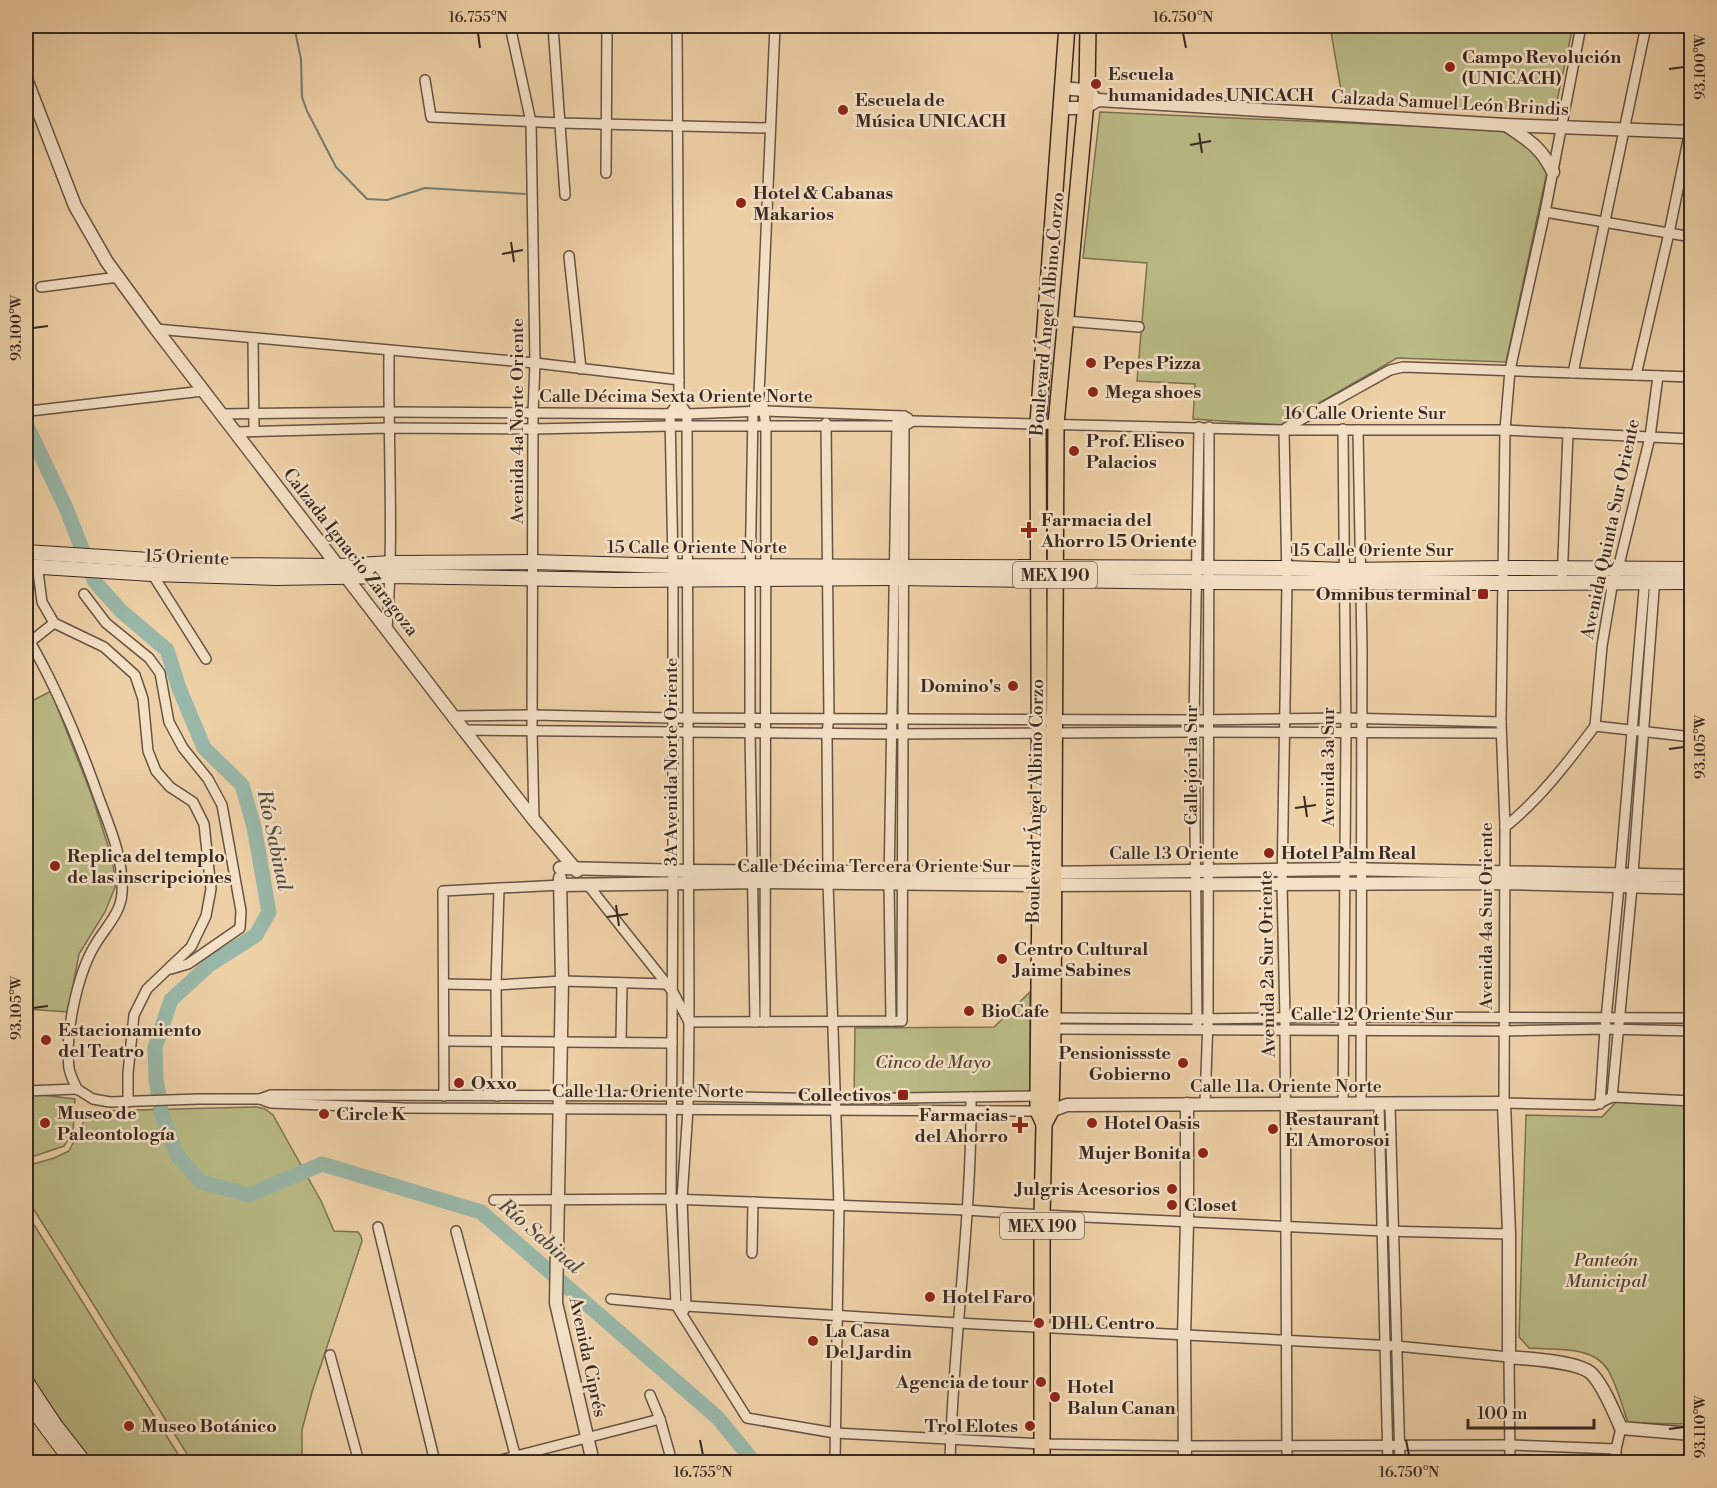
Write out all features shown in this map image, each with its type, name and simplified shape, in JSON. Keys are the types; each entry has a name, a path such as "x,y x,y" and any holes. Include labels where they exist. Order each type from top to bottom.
{"main road":[{"name":"Boulevard Ángel Albino Corzo","path":"1047,725 1038,574 1038,423 1067,26"},
{"name":"Boulevard Ángel Albino Corzo","path":"1044,1108 1047,725 1055,574 1056,424 1084,108 1092,96 1088,26"},
{"name":"15 Oriente","path":"31,552 55,560 102,564 152,574 276,578 344,571"},
{"name":"15 Oriente","path":"32,566 55,560"},
{"name":"15 Oriente","path":"102,564 144,560 344,571"},
{"name":"15 Calle Oriente Norte","path":"344,571 533,562 679,573"},
{"name":"15 Calle Oriente Sur","path":"1361,576 1504,568 1562,575 1650,575 1692,569"},
{"name":"15 Calle Oriente Norte","path":"391,569 533,577 828,572 1055,574"},
{"name":"15 Calle Oriente Sur","path":"1055,574 1361,576 1503,583 1562,575"},
{"name":"15 Calle Oriente Sur","path":"1650,575 1692,582"},
{"name":"Boulevard Ángel Albino Corzo","path":"1044,1108 1053,1024 1047,879"},
{"name":"MEX 190","path":"1042,1462 1044,1108"},
{"path":"26,1381 55,1425 84,1462"},
{"path":"26,1400 72,1462"}],"street":[{"name":"Avenida 4a Norte Oriente","path":"510,26 531,122 535,363 532,730 534,820"},
{"path":"553,26 565,195"},
{"path":"606,173 607,26"},
{"path":"677,26 679,401 687,414"},
{"path":"758,876 764,718 757,573 753,411 759,395 775,26"},
{"name":"Avenida 4a Sur Oriente","path":"1510,1462 1509,1234 1503,1031 1505,827 1501,733 1504,430 1510,370 1545,212 1581,26"},
{"path":"1573,373 1646,26"},
{"name":"Calzada Ignacio Zaragoza","path":"26,79 75,206 107,262 203,391 344,571 453,716 670,988 689,1022"},
{"path":"425,80 431,117 497,121 770,128"},
{"name":"Calzada Samuel León Brindis","path":"1062,88 1092,96 1504,125 1625,130 1691,128"},
{"path":"1061,108 1084,108"},
{"path":"1504,125 1537,147 1546,157 1553,172"},
{"path":"1636,375 1691,128"},
{"path":"1545,212 1692,237"},
{"path":"569,256 581,369"},
{"path":"41,287 118,276"},
{"path":"1065,321 1139,327"},
{"path":"156,329 390,352 535,363 679,380"},
{"path":"253,338 254,430"},
{"path":"387,628 391,569 388,428 390,352"},
{"path":"1284,430 1390,370 1403,367 1692,377"},
{"name":"Avenida Quinta Sur Oriente","path":"1595,726 1602,646 1616,575 1650,437 1658,376"},
{"path":"30,411 203,391"},
{"path":"759,395 765,411 766,427 750,732 758,876 760,1022"},
{"path":"670,414 679,401"},
{"name":"Calle Décima Sexta Oriente Norte","path":"222,414 388,412 687,414 765,411 827,412 900,421"},
{"path":"827,412 828,877 839,1206 835,1462"},
{"name":"3A Avenida Norte Oriente","path":"670,414 687,718 689,1022 688,1109 682,1199 681,1308"},
{"name":"3A Avenida Norte Oriente","path":"681,1308 671,1199 670,988 673,877 672,718 687,414"},
{"path":"891,1021 889,877 891,719 898,572 900,421"},
{"name":"Calle Décima Sexta Oriente Norte","path":"235,432 388,428 826,427 900,421 1038,423"},
{"name":"16 Calle Oriente Sur","path":"1038,423 1284,430 1504,430 1692,439"},
{"name":"Callejón 1a Sur","path":"1199,427 1202,575 1208,673 1202,878 1202,1024 1205,1104"},
{"name":"Callejón 1a Sur","path":"1202,878 1194,732 1194,673 1202,575 1209,427"},
{"name":"Avenida 3a Sur","path":"1342,1105 1346,732 1343,429"},
{"name":"Avenida 2a Sur Oriente","path":"1284,430 1286,575 1282,884 1285,1018 1287,1462"},
{"name":"Avenida 3a Sur","path":"1358,430 1362,649 1361,1105"},
{"path":"1562,575 1568,433"},
{"path":"1345,521 1360,521"},
{"path":"31,552 32,566 42,602 54,623 104,646 135,675 143,699 148,751 156,771 170,787 193,802 204,824 211,889 206,916 191,947 147,989 134,1015 128,1073 130,1102"},
{"path":"144,560 206,659"},
{"path":"689,1022 902,1021 904,719 898,572"},
{"path":"1600,1104 1639,656 1650,575"},
{"path":"1612,1097 1633,881 1650,657 1650,575"},
{"path":"84,594 106,623 149,658 160,673 169,722 183,748 208,779 222,805 241,911 240,928 188,964 169,969"},
{"path":"26,1091 77,1089 69,1070 68,1047 81,975 94,946 115,916 122,896 122,875 117,846 83,753 28,638 54,623"},
{"path":"1344,649 1362,649"},
{"path":"1639,656 1650,657"},
{"path":"1194,673 1208,673"},
{"path":"453,716 904,719 1047,725 1096,732 1501,733"},
{"path":"464,730 904,734 1047,725 1096,719 1362,718 1501,722"},
{"path":"1096,719 1096,732"},
{"path":"1505,827 1518,817 1561,771 1595,726 1692,738"},
{"name":"Avenida Ciprés","path":"560,849 562,981 556,1303 592,1462"},
{"name":"Calle Décima Tercera Oriente Sur","path":"560,868 673,877 1202,878 1282,884 1504,878"},
{"name":"Calle 13 Oriente","path":"1202,878 1282,870 1344,869 1504,878 1633,881 1692,876"},
{"name":"Calle Décima Tercera Oriente Sur","path":"561,885 588,885 673,877"},
{"path":"1633,881 1692,888"},
{"path":"444,1096 443,891 561,885"},
{"path":"497,1096 496,985 499,889"},
{"path":"1344,962 1360,962"},
{"path":"445,984 496,985 562,981 622,983 670,988"},
{"path":"621,1042 622,983"},
{"path":"1126,1030 1127,1018"},
{"name":"Calle 12 Oriente Sur","path":"1053,1024 1127,1018 1285,1031 1360,1029 1692,1031"},
{"name":"Calle 12 Oriente Sur","path":"1053,1024 1126,1030 1285,1018 1692,1018"},
{"path":"1098,1019 1098,1029"},
{"path":"445,1041 672,1043"},
{"name":"Calle 11a. Oriente Norte","path":"77,1089 93,1099 110,1102 260,1099 272,1103 403,1108 671,1096 971,1110 1067,1105 1504,1103"},
{"name":"Calle 11a. Oriente Norte","path":"260,1099 271,1095 497,1096 688,1109 971,1096 1044,1108"},
{"path":"402,1096 403,1108"},
{"path":"950,1462 967,1209 971,1096"},
{"path":"1504,1103 1600,1104 1612,1097 1692,1101"},
{"path":"1185,1462 1187,1104"},
{"path":"1384,1105 1393,1231 1400,1462"},
{"path":"1384,1105 1382,1231 1388,1462"},
{"path":"494,1200 682,1199 967,1209 1042,1215 1382,1231 1509,1234"},
{"path":"752,1252 753,1202"},
{"path":"378,1227 435,1462"},
{"path":"456,1231 516,1460"},
{"path":"611,1299 681,1308 1396,1346 1569,1364 1591,1373 1621,1428 1616,1449 1616,1462"},
{"path":"681,1308 747,1418 835,1433 1042,1444 1287,1447 1510,1445 1616,1449"},
{"path":"330,1354 359,1462"},
{"path":"650,1395 660,1419 672,1462"},
{"path":"493,1462 516,1460 660,1419"},
{"path":"1621,1428 1692,1434"}],"green space":[{"name":"Campo Revolución (UNICACH)","path":"1332,26 1573,26 1554,115 1343,102 1331,32"},
{"path":"1100,112 1505,130 1535,150 1547,172 1506,362 1397,358 1281,425 1193,419 1195,384 1137,381 1147,263 1083,258"},
{"path":"51,691 92,796 112,858 116,885 105,912 79,954 68,1012 26,1009 26,704"},
{"name":"Cinco de Mayo","path":"1030,992 1030,1095 854,1097 855,1028 994,1027"},
{"name":"Museo de Paleontología","path":"26,1093 75,1099 73,1132 64,1146 26,1159"},
{"name":"Panteón Municipal","path":"1618,1100 1691,1106 1691,1424 1628,1423 1614,1382 1601,1362 1593,1356 1572,1350 1529,1348 1519,1337 1526,1115 1602,1117"},
{"path":"257,1107 273,1115 321,1201 334,1231 358,1232 362,1241 312,1392 302,1430 302,1462 192,1462 26,1197 26,1166 69,1151 84,1121 96,1111"},
{"path":"26,1212 183,1462 90,1462 26,1371"}],"waterway":[{"path":"294,26 301,59 302,97 307,111 336,167 367,199 387,200 425,188 525,194"},
{"name":"Río Sabinal","path":"26,424 66,508 95,582 121,611 167,650 179,688 204,748 242,785 254,827 269,912 256,935 209,965 171,1000 155,1047 156,1079 162,1116 177,1155 201,1182 249,1195 322,1164 481,1212 718,1418 754,1462"}],"place":[{"name":"Campo Revolución (UNICACH)","path":"1450,67"},
{"name":"Escuela humanidades UNICACH","path":"1096,84"},
{"name":"Escuela de Música UNICACH","path":"843,110"},
{"name":"Hotel & Cabanas Makarios","path":"741,203"},
{"name":"Pepes Pizza","path":"1091,363"},
{"name":"Mega shoes","path":"1093,392"},
{"name":"Prof. Eliseo Palacios","path":"1074,451"},
{"name":"Farmacia del Ahorro 15 Oriente","path":"1029,530"},
{"name":"Omnibus terminal","path":"1483,594"},
{"name":"Domino's","path":"1013,686"},
{"name":"Hotel Palm Real","path":"1269,853"},
{"name":"Replica del templo de las inscripciones","path":"55,866"},
{"name":"Centro Cultural Jaime Sabines","path":"1002,959"},
{"name":"BioCafe","path":"969,1011"},
{"name":"Estacionamiento del Teatro","path":"46,1040"},
{"name":"Pensionissste Gobierno","path":"1183,1063"},
{"name":"Oxxo","path":"459,1083"},
{"name":"Collectivos","path":"903,1095"},
{"name":"Circle K","path":"324,1114"},
{"name":"Museo de Paleontología","path":"45,1123"},
{"name":"Hotel Oasis","path":"1092,1123"},
{"name":"Farmacias del Ahorro","path":"1020,1125"},
{"name":"Restaurant El Amorosoi","path":"1273,1129"},
{"name":"Mujer Bonita","path":"1203,1153"},
{"name":"Julgris Acesorios","path":"1172,1189"},
{"name":"Closet","path":"1172,1205"},
{"name":"Hotel Faro","path":"930,1297"},
{"name":"DHL Centro","path":"1039,1323"},
{"name":"La Casa Del Jardin","path":"813,1341"},
{"name":"Agencia de tour","path":"1041,1382"},
{"name":"Hotel Balun Canan","path":"1055,1397"},
{"name":"Museo Botánico","path":"129,1426"},
{"name":"Trol Elotes","path":"1030,1426"}]}
